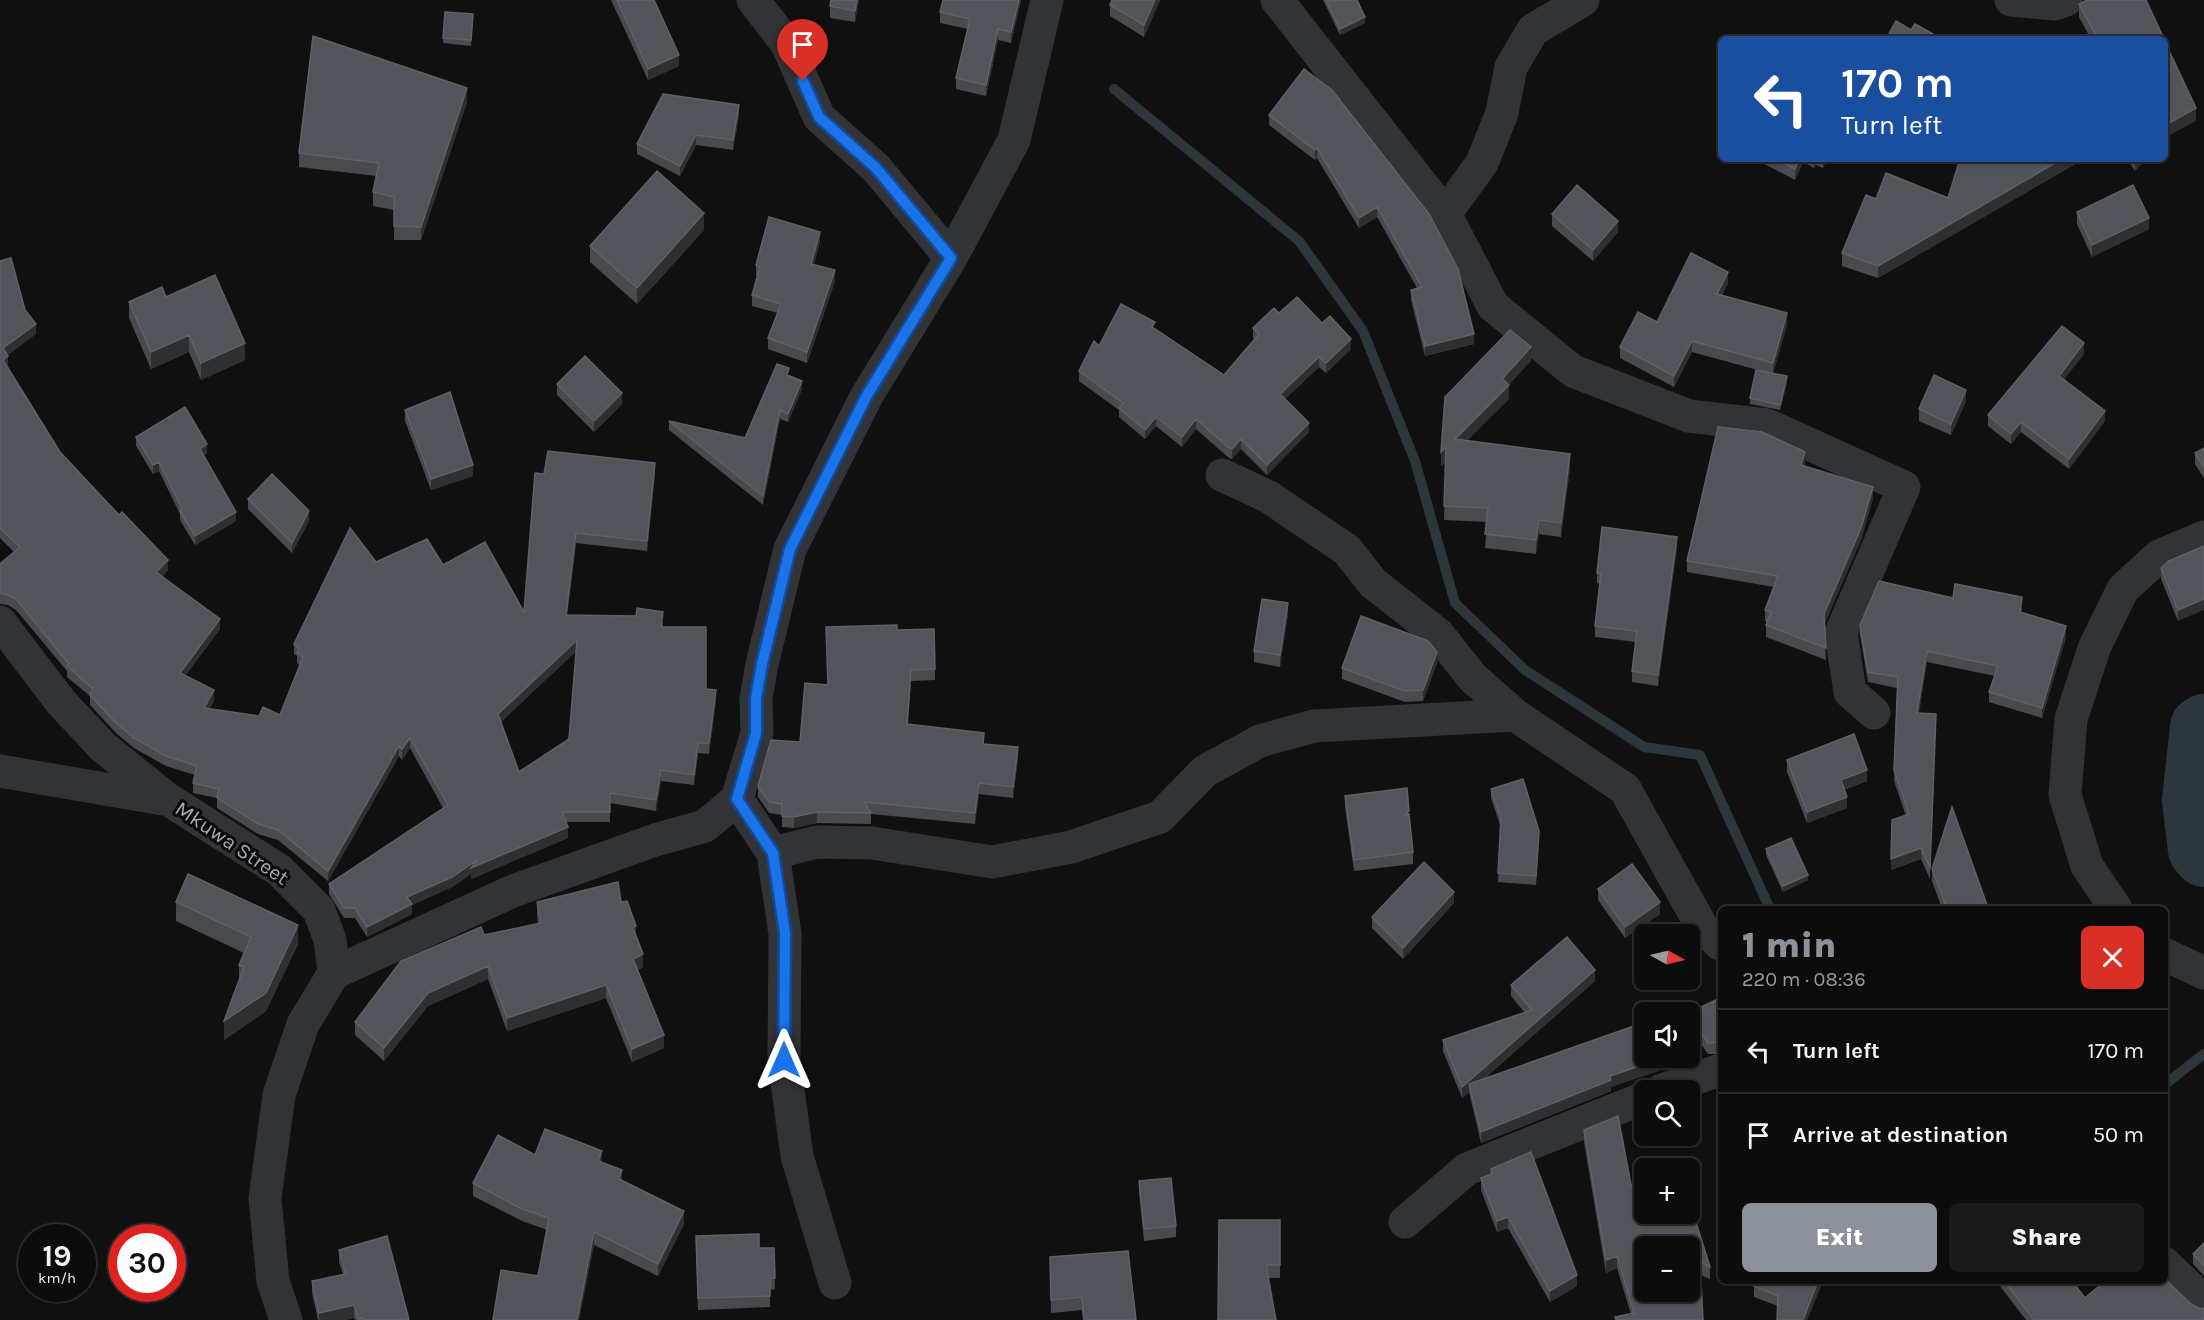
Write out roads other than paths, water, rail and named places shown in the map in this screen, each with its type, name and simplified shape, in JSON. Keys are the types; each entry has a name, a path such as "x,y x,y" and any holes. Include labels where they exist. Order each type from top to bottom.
{"street":[{"path":"753,0 787,44 819,117 876,168 951,258"},
{"path":"286,1320 273,1281 265,1198 279,1095 303,1024 334,973 513,891 655,840 705,826 737,799 756,733 756,698 762,664 790,549 866,397 951,258 1014,140 1047,0"},
{"path":"1277,0 1445,214 1493,306 1574,371 1689,416 1767,425 1904,487 1841,633 1850,692 1874,713"},
{"path":"1445,214 1482,163 1502,112 1511,67 1533,30 1583,0"},
{"path":"2011,0 2055,4 2066,0"},
{"path":"1222,475 1269,497 1347,550 1373,583 1438,634 1473,678 1515,715 1625,789 1702,927 1718,942"},
{"path":"2114,906 2086,866 2065,795 2071,719 2095,646 2123,589 2159,556 2204,537"},
{"path":"0,622 61,702 103,747 169,800"},
{"path":"773,853 818,843 872,843 992,862 1071,847 1160,817 1204,771 1260,741 1314,726 1369,721 1409,722 1515,715"},
{"name":"Mkuwa Street","path":"0,771 169,800 279,870 319,910 330,940 334,973"},
{"path":"737,799 773,853 785,933 784,1060 797,1156 835,1283"},
{"path":"2168,956 2204,973"},
{"path":"1691,1080 1718,1071"},
{"path":"1405,1222 1467,1169 1634,1102"},
{"path":"2168,1267 2204,1301"}],"waterway":[{"path":"1114,89 1299,241 1363,331 1415,461 1455,603 1525,670 1644,747 1700,755 1769,906"},
{"path":"2204,725 2201,727 2193,800 2199,850 2204,856"},
{"path":"2168,1082 2204,1054"}]}
